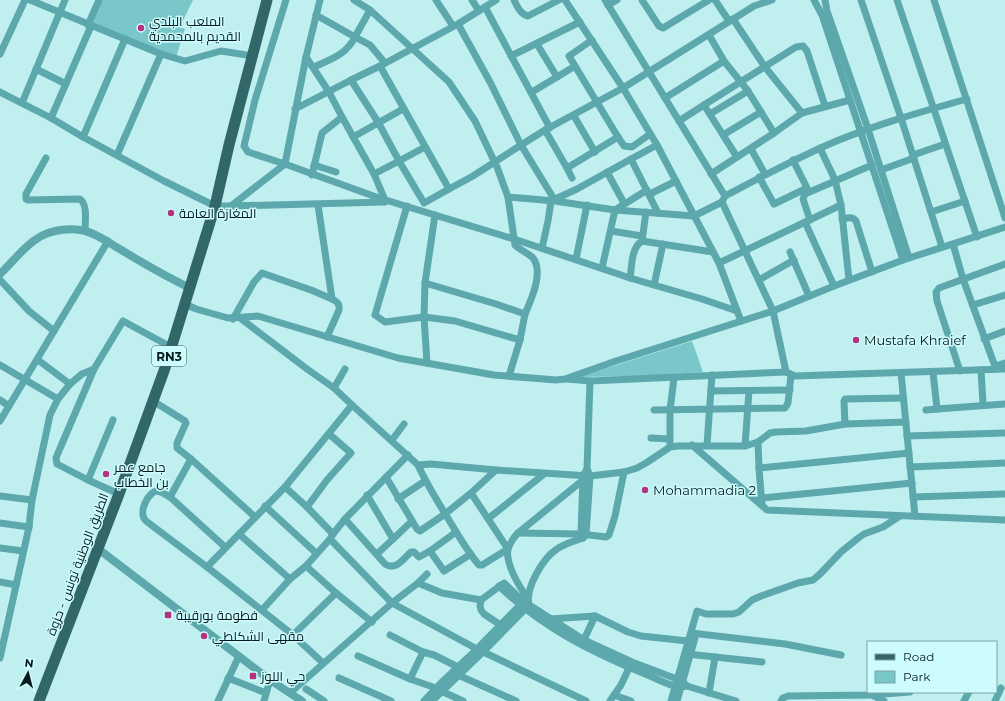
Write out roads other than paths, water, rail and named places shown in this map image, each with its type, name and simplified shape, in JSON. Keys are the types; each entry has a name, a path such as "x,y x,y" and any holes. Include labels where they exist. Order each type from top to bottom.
{"main road":[{"name":"الطريق الوطنية تونس - حزوة","path":"39,701 119,494 153,401 185,304 215,206 241,97 267,0"}],"street":[{"path":"0,54 25,0"},
{"path":"30,0 161,54 185,61 221,51 253,56"},
{"path":"22,103 65,0"},
{"path":"51,118 99,0"},
{"path":"286,0 255,100 244,146 248,152 389,201 514,239 630,278 702,298 737,311"},
{"path":"231,206 285,164 306,57 320,0"},
{"path":"436,0 455,25 490,82 552,200 542,248"},
{"path":"472,0 482,9 532,92 572,178"},
{"path":"295,109 412,49 496,0"},
{"path":"514,0 521,12 528,16 559,0"},
{"path":"565,0 623,88 657,145 719,263 741,321"},
{"path":"617,0 606,3 711,174 724,199 745,251 773,311 788,373 790,390 788,403 785,408 654,410"},
{"path":"642,0 663,28 709,0"},
{"path":"715,0 765,67 802,113"},
{"path":"416,209 473,176 548,129 623,88 709,35 752,3 772,0"},
{"path":"814,0 822,15 850,100 881,170 906,259"},
{"path":"825,0 827,11 864,130 872,165 906,259"},
{"path":"861,0 914,156 942,247"},
{"path":"897,0 976,237"},
{"path":"934,0 1005,218"},
{"path":"358,1 450,82 475,121 508,197 515,245 532,257 536,263 536,288 526,314 509,376"},
{"path":"314,67 343,53 351,45 370,10"},
{"path":"316,15 370,46 382,64 403,109 449,189"},
{"path":"511,56 580,22"},
{"path":"709,35 724,61 748,92 774,133"},
{"path":"83,137 125,39"},
{"path":"592,40 569,56 618,137 624,146 632,147 650,134"},
{"path":"537,44 557,77"},
{"path":"679,121 796,47 803,46 807,51 825,106"},
{"path":"116,155 161,54"},
{"path":"306,57 329,92 389,201"},
{"path":"665,98 724,61"},
{"path":"532,92 575,66"},
{"path":"36,69 66,84"},
{"path":"351,80 378,122 424,203"},
{"path":"0,92 51,118 164,181 215,206 389,201"},
{"path":"710,114 748,92"},
{"path":"241,97 255,100"},
{"path":"508,197 552,200 615,210 694,216 762,176 820,148 864,130 967,99"},
{"path":"711,174 751,149 802,113 850,100"},
{"path":"704,105 737,158"},
{"path":"353,137 403,109"},
{"path":"723,135 761,112"},
{"path":"574,116 595,152"},
{"path":"312,175 322,133 342,117"},
{"path":"567,168 618,137"},
{"path":"881,170 945,144"},
{"path":"552,200 577,189 657,145"},
{"path":"374,174 425,147"},
{"path":"820,148 835,180 841,205 849,280"},
{"path":"751,149 774,204 872,165"},
{"path":"46,158 26,194 26,199 80,199 85,206 85,231"},
{"path":"631,159 658,213"},
{"path":"793,160 808,190"},
{"path":"314,165 336,172"},
{"path":"607,172 624,203"},
{"path":"602,268 615,210 624,203 676,180"},
{"path":"808,190 803,199 807,221 834,286"},
{"path":"931,212 965,202"},
{"path":"318,204 332,299"},
{"path":"576,259 587,205"},
{"path":"719,263 841,205"},
{"path":"406,206 375,315 385,322 424,318 455,321 520,340"},
{"path":"630,278 634,249 642,238 646,212"},
{"path":"427,363 424,318 425,283 435,215"},
{"path":"842,219 850,217 854,218 856,221 872,272"},
{"path":"565,379 616,361 773,311 906,259 1005,227"},
{"path":"0,274 29,244 39,237 56,230 71,229 85,231 108,241 166,277 190,288"},
{"path":"611,231 663,244 713,252"},
{"path":"0,421 38,360 108,241"},
{"path":"654,285 663,244"},
{"path":"953,244 963,279 995,368"},
{"path":"790,252 809,296"},
{"path":"759,280 794,260"},
{"path":"960,371 937,301 936,292 939,288 1005,264"},
{"path":"237,318 254,282 261,273 311,290 338,303 340,306 339,310 327,337"},
{"path":"0,280 29,311 54,331"},
{"path":"425,283 526,314"},
{"path":"973,305 1005,295"},
{"path":"185,304 196,309 237,318 258,316 398,358 494,375 545,380 565,379 590,381 712,375 788,373 795,376 960,371 995,368 1005,369"},
{"path":"237,318 334,388 418,465 425,481 456,532 480,566 508,550 518,532 586,475"},
{"path":"119,494 61,467 57,464 56,458 94,369 122,321 171,347"},
{"path":"984,339 1005,331"},
{"path":"38,360 70,384"},
{"path":"995,368 1005,363"},
{"path":"0,365 58,399"},
{"path":"0,658 4,626 16,585 50,415 58,399 70,384 82,374 94,369"},
{"path":"334,388 345,369"},
{"path":"981,370 983,404"},
{"path":"933,372 936,409"},
{"path":"901,373 915,516"},
{"path":"707,445 712,375"},
{"path":"670,447 670,410 674,378"},
{"path":"583,536 590,381"},
{"path":"745,446 750,390"},
{"path":"711,391 790,390"},
{"path":"845,424 844,401 846,399 903,398"},
{"path":"0,400 9,406"},
{"path":"153,401 185,421 186,423 177,443 177,448 254,517"},
{"path":"926,410 983,404 1005,404"},
{"path":"207,567 254,517 285,487 352,405"},
{"path":"88,480 113,420"},
{"path":"418,465 431,464 544,474 586,475 624,472 646,463 670,447 692,445 745,446 758,442 764,436 773,432 806,431 845,424 906,422"},
{"path":"392,440 404,424"},
{"path":"907,436 1005,432"},
{"path":"307,507 327,480 351,453 329,434"},
{"path":"651,438 669,439"},
{"path":"758,442 762,506"},
{"path":"692,445 767,510 1005,520"},
{"path":"759,468 909,453"},
{"path":"262,610 290,579 306,566 332,537 345,519 408,455"},
{"path":"170,497 191,459"},
{"path":"910,467 1005,463"},
{"path":"386,477 398,499 417,529 420,531 445,514 496,470"},
{"path":"518,532 606,537 609,535 615,516 624,472"},
{"path":"489,518 544,474"},
{"path":"398,499 425,481"},
{"path":"761,498 912,483"},
{"path":"285,487 307,507 392,603 480,651 584,700"},
{"path":"225,547 170,497 158,491 150,494 142,511 143,518 262,610 293,635 323,663"},
{"path":"471,493 489,518 508,550 511,567 526,603"},
{"path":"913,497 1005,494"},
{"path":"0,496 32,500"},
{"path":"367,496 393,539"},
{"path":"265,506 316,554"},
{"path":"677,701 687,654 699,611 706,614 733,614 739,612 752,600 761,596 798,583 813,580 841,552 857,539 864,534 883,527 900,516"},
{"path":"345,519 385,564 392,567 396,566 411,552 414,552 419,557 430,551 456,532"},
{"path":"377,554 412,521"},
{"path":"0,523 28,528"},
{"path":"239,534 290,579"},
{"path":"424,701 480,651 526,603 534,577 550,554 558,548 583,536"},
{"path":"0,548 23,551"},
{"path":"97,548 270,680 302,701"},
{"path":"430,551 444,571 471,554"},
{"path":"306,566 372,622"},
{"path":"290,693 427,574"},
{"path":"0,582 16,585"},
{"path":"418,583 442,593 481,600"},
{"path":"503,626 480,610 480,606 481,600 505,583 548,621 583,643 629,668 734,700"},
{"path":"293,635 336,593"},
{"path":"548,621 595,616 628,632 640,636 688,642"},
{"path":"583,643 595,616"},
{"path":"687,654 688,642 693,634"},
{"path":"693,634 785,644 841,655"},
{"path":"390,635 423,652 434,655 456,672 516,701"},
{"path":"583,643 632,662 681,684"},
{"path":"410,679 423,652"},
{"path":"687,654 762,662"},
{"path":"218,701 239,656"},
{"path":"358,656 463,701"},
{"path":"709,692 715,657"},
{"path":"629,668 612,698 631,701"},
{"path":"228,678 266,693"},
{"path":"339,678 391,701"},
{"path":"264,701 270,680"},
{"path":"671,701 681,684"},
{"path":"995,701 1001,688"},
{"path":"306,689 324,701"},
{"path":"432,701 438,690"},
{"path":"781,701 783,698 788,696 890,693"},
{"path":"871,694 884,701"},
{"path":"814,696 824,701"}],"place":[{"name":"الملعب البلدي القديم بالمحمدية","path":"141,28"},
{"name":"المغازة العامة","path":"171,213"},
{"name":"Mustafa Khraief","path":"856,340"},
{"name":"جامع عمر بن الخطاب","path":"106,474"},
{"name":"Mohammadia 2","path":"645,490"},
{"name":"فطومة بورقيبة","path":"168,615"},
{"name":"مقهى الشكلطي","path":"204,636"},
{"name":"حي اللوز","path":"253,676"}]}
